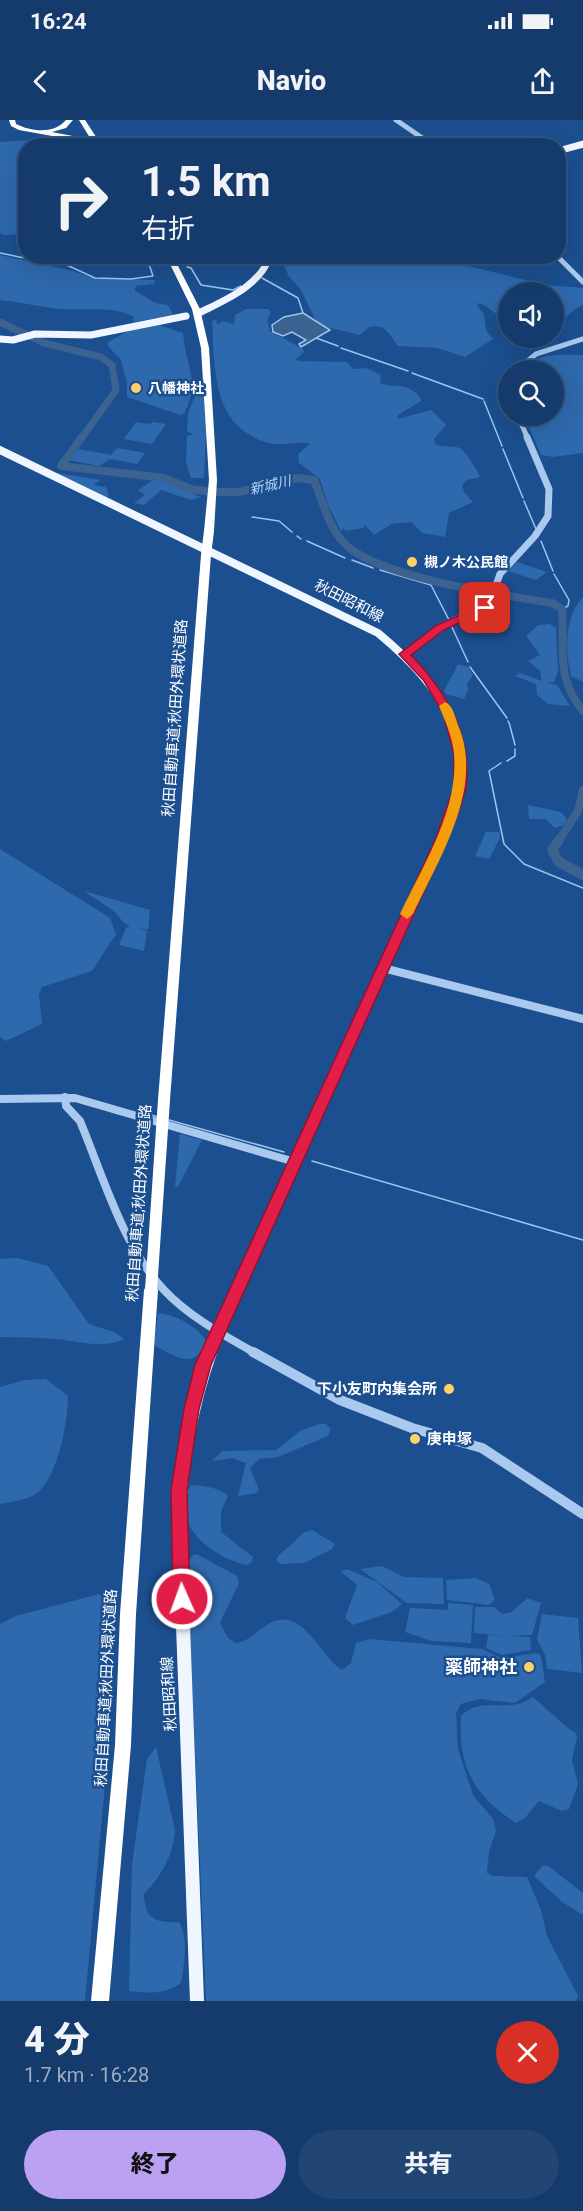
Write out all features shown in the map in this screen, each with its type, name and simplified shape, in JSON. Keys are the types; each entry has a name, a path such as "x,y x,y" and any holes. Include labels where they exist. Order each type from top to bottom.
{"highway":[{"path":"14,120 19,126 42,131 57,130 70,120"},
{"path":"14,120 13,125 21,129 76,138"},
{"path":"76,120 88,138"},
{"path":"82,120 94,138"},
{"path":"90,120 97,138"},
{"name":"秋田自動車道;秋田外環状道路","path":"166,264 190,311 209,407"},
{"name":"秋田自動車道;秋田外環状道路","path":"100,2001 123,1745 128,1614 164,1100 206,555 213,500 209,407 202,332 184,284 173,264"}],"main road":[{"path":"566,149 583,144"},
{"path":"199,313 255,281 268,264"},
{"path":"0,339 21,339 36,333 91,335 186,316"},
{"name":"秋田昭和線","path":"0,450 378,633 405,654 428,679 449,713 460,754 460,787 449,822 219,1329 198,1383 179,1490 197,2001"}],"street":[{"path":"396,120 423,138"},
{"path":"565,264 583,282"},
{"path":"529,360 536,354 583,339"},
{"path":"405,654 440,627 480,610 492,601 501,572 543,528 552,499 522,426"},
{"path":"383,968 583,1019"},
{"path":"0,1099 65,1097 295,1162"},
{"path":"65,1097 66,1106 80,1121 128,1236 145,1268 165,1292 230,1339 340,1400 412,1428 461,1440 482,1448 583,1514"}],"shaded area":[{"path":"18,141 18,234 0,233 0,142"},
{"path":"0,255 18,259 18,264 41,264 94,278 155,280 154,284 136,286 134,290 155,303 168,305 174,316 133,322 134,317 117,311 60,309 0,300"},
{"path":"284,264 420,266 460,264 535,282 498,282 498,315 484,305 476,303 484,315 486,330 493,339 465,357 437,348 398,346 387,331 380,327 369,327 360,335 326,327 316,321 301,290 288,275"},
{"path":"564,286 583,288 583,305 564,319"},
{"path":"246,309 268,309 271,312 267,320 270,331 303,349 304,352 296,359 298,361 347,362 353,369 366,368 381,375 380,383 405,387 415,392 421,401 398,415 398,419 431,410 446,425 434,439 435,444 460,448 480,477 467,480 462,485 464,492 473,502 449,513 445,537 422,533 411,522 392,524 374,535 364,524 364,528 345,531 344,528 341,531 328,505 320,479 299,463 298,454 310,444 265,442 247,434 234,422 219,392 212,321 216,320 218,325 222,321 234,324 235,315"},
{"path":"303,313 330,330 301,347 299,344 306,340 292,332 283,336 273,332 272,325 284,317"},
{"path":"159,325 183,333 192,382 189,402 184,414 180,415 127,397 127,383 121,360 108,346 108,342 130,330"},
{"path":"558,355 583,355 583,453 553,457 541,455 528,426 564,426 564,360 535,360"},
{"path":"199,386 203,386 207,412 204,478 191,478 186,463 187,436 193,434 187,431 188,413"},
{"path":"136,422 166,424 152,444 124,439"},
{"path":"117,448 145,453 137,464 110,459 99,466 68,460 78,449 111,455"},
{"path":"56,473 101,480 93,485 106,487 109,496 106,498"},
{"path":"153,480 168,482 201,497 191,500 161,490 144,505 134,503 145,495 138,490"},
{"path":"517,562 547,572 536,580 508,571"},
{"path":"583,597 583,682 571,676 567,645 572,614"},
{"path":"549,624 556,627 558,672 554,682 547,683 557,685 570,706 548,704 537,695 536,684 515,676 520,673 542,681 540,671 528,661 540,655 526,636 538,625"},
{"path":"458,664 468,667 473,675 466,686 469,688 464,699 446,694 444,691"},
{"path":"528,805 561,812 567,819 564,825 555,828 546,819 529,819"},
{"path":"486,832 499,832 500,838 489,859 475,856"},
{"path":"0,849 110,918 116,934 92,971 42,987 39,995 42,1024 6,1041 0,1037"},
{"path":"84,891 150,910 148,930 135,927 147,931 144,951 119,945 126,928 130,926 124,923 116,913"},
{"path":"180,1134 202,1140 178,1187 175,1186"},
{"path":"17,1258 48,1266 89,1324 114,1332 124,1339 98,1344 46,1338 0,1337 0,1259"},
{"path":"158,1313 185,1322 202,1335 206,1341 196,1356 184,1359 154,1345"},
{"path":"46,1379 68,1396 64,1433 56,1462 51,1475 37,1493 24,1499 0,1504 0,1387 24,1380"},
{"path":"319,1424 326,1424 331,1429 328,1436 278,1457 259,1459 250,1468 259,1490 257,1493 238,1496 246,1463 232,1458 212,1461 222,1451 276,1450 300,1431"},
{"path":"191,1485 216,1489 228,1496 221,1511 221,1532 253,1557 251,1563 246,1565 220,1555 197,1537 185,1513 185,1499"},
{"path":"312,1530 335,1544 332,1549 304,1563 280,1564 276,1560 305,1532"},
{"path":"197,1554 237,1576 239,1583 220,1623 228,1638 236,1643 248,1639 273,1622 289,1620 306,1631 342,1670 351,1663 356,1643 369,1639 482,1649 501,1658 537,1653 541,1656 545,1682 515,1703 479,1699 461,1704 456,1713 458,1749 473,1795 493,1819 496,1831 489,1851 487,1873 493,1876 527,1877 541,1910 547,1936 578,1996 576,2001 206,2001 187,1565 192,1556"},
{"path":"382,1566 404,1577 443,1578 444,1604 407,1603 360,1569"},
{"path":"347,1569 377,1582 402,1604 392,1612 353,1625 345,1618 357,1585 341,1572"},
{"path":"476,1578 489,1584 495,1600 489,1605 447,1600 446,1580"},
{"path":"99,1594 112,1608 108,1752 85,2001 0,2001 0,1624 16,1616"},
{"path":"527,1598 541,1603 532,1635 506,1636 474,1633 475,1607 494,1607 502,1614 512,1612"},
{"path":"448,1603 473,1605 471,1643 432,1641 405,1632 410,1608 448,1610"},
{"path":"542,1614 578,1618 582,1673 547,1669 545,1655 537,1639"},
{"path":"488,1635 530,1637 531,1650 502,1655 486,1648"},
{"path":"533,1697 575,1732 577,1737 572,1760 578,1784 569,1809 562,1811 539,1801 525,1818 516,1823 489,1802 479,1791 472,1778 462,1750 461,1716 477,1707 514,1705"},
{"path":"156,1747 175,1830 169,1856 161,1873 144,1894 145,1902 153,1918 164,1922 179,1922 184,1936 185,1952 181,1983 163,1991 129,1991 132,1864 147,1759"},
{"path":"547,1865 583,1893 583,1915 562,1902 534,1876 542,1866"}],"waterway":[{"path":"0,253 18,257"},
{"path":"65,264 95,278 131,279 153,276 149,264"},
{"path":"187,267 191,268 201,285 233,290 241,286"},
{"path":"262,278 298,298 303,313"},
{"name":"新城川","path":"0,322 44,343 101,357 112,365 116,390 81,439"},
{"path":"316,338 338,346"},
{"path":"341,348 408,371"},
{"path":"412,373 483,399"},
{"path":"484,401 502,446"},
{"name":"新城川","path":"82,437 61,466 164,478 191,489 212,492 239,492 297,478 314,480 327,515 340,539 363,557 414,576 552,603 562,609 565,675 574,699 583,711"},
{"path":"503,449 523,498"},
{"path":"524,501 536,529"},
{"path":"252,517 279,521 292,532"},
{"path":"297,536 301,539"},
{"path":"307,541 345,558"},
{"path":"541,541 553,571"},
{"path":"352,560 373,568"},
{"path":"380,570 431,585 449,620"},
{"path":"554,574 569,600 568,606 562,609"},
{"path":"451,625 468,662"},
{"path":"470,667 507,718"},
{"path":"508,721 510,725"},
{"path":"510,726 515,745"},
{"path":"507,761 515,756 515,749"},
{"path":"501,763 489,771 504,844 524,864 583,888"},
{"name":"新城川","path":"558,842 578,811 583,790"},
{"name":"新城川","path":"559,840 552,850 559,862 583,875"},
{"path":"139,1111 158,1117"},
{"path":"169,1120 284,1152"},
{"path":"312,1161 583,1240"}],"slow traffic":[{"path":"407,914 449,822 460,787 460,754 456,733 445,706"}],"place":[{"name":"八幡神社","path":"136,388"},
{"name":"槻ノ木公民館","path":"412,562"},
{"name":"下小友町内集会所","path":"449,1389"},
{"name":"庚申塚","path":"415,1439"},
{"name":"薬師神社","path":"529,1667"}],"route":[{"path":"182,1599 179,1490 186,1439 203,1365 249,1268 442,838 460,787 460,754 449,713 428,679 405,654 440,627 485,608"}]}
